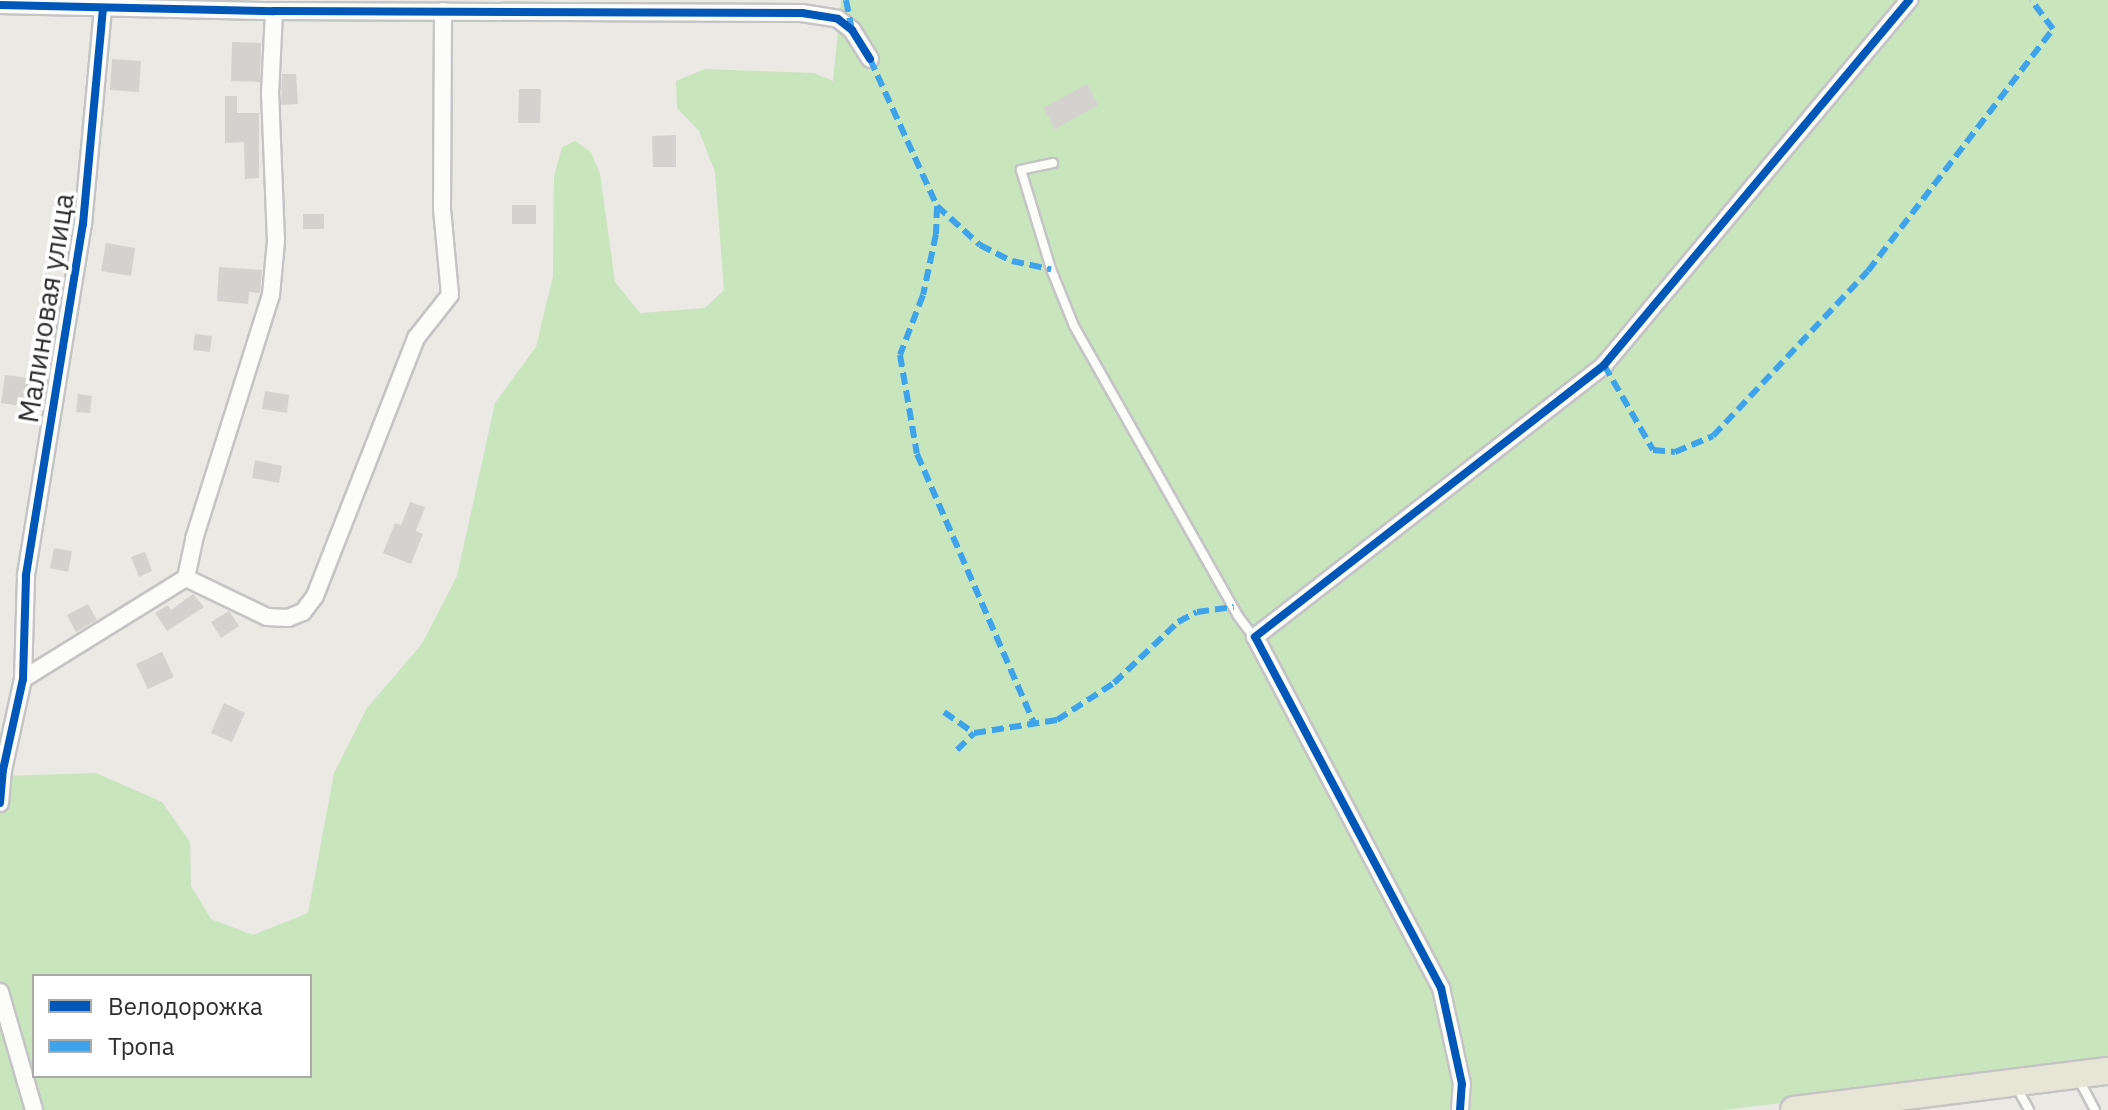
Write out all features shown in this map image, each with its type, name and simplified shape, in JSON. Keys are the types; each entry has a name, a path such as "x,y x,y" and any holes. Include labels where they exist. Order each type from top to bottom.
{"main road":[{"path":"1794,1110 2108,1071"}],"street":[{"path":"1460,1110 1462,1084 1441,988 1255,637 1604,365 1909,0"},
{"path":"0,5 274,11 654,6 802,13 838,19 852,30 870,59"},
{"name":"Малиновая улица","path":"0,803 3,770 23,679 26,575 83,224 103,9"},
{"path":"23,679 186,578 194,539 271,295 276,241 270,94 274,11"},
{"path":"186,578 267,617 288,618 303,612 315,596 416,338 450,295 442,208 443,11"},
{"path":"0,992 34,1110"}],"lane":[{"path":"1053,163 1021,170 1051,269 1074,326 1238,616 1255,637"},
{"path":"2076,1074 2095,1110"},
{"path":"2014,1083 2029,1110"}],"green space":[{"path":"841,0 2108,0 2108,1064 1723,1110 0,1110 0,776 96,773 162,802 190,842 191,886 211,919 253,935 308,913 334,773 367,708 422,644 457,576 495,403 536,347 553,276 554,177 562,147 575,141 591,152 600,174 615,282 640,313 705,308 724,290 715,172 699,131 677,108 676,81 705,69 814,73 833,81"}],"building":[{"path":"232,42 261,43 260,82 231,81"},
{"path":"112,59 141,61 139,92 110,90"},
{"path":"282,74 296,74 298,104 281,105"},
{"path":"1087,84 1098,105 1055,129 1043,108"},
{"path":"519,89 541,89 540,123 518,123"},
{"path":"225,96 237,96 237,113 259,113 259,178 245,179 244,142 225,143"},
{"path":"676,135 676,167 653,167 652,136"},
{"path":"512,205 536,205 536,224 512,224"},
{"path":"303,214 324,214 324,229 303,229"},
{"path":"106,243 135,248 131,276 101,271"},
{"path":"219,267 262,270 260,293 249,292 248,304 217,301"},
{"path":"195,334 212,336 210,352 193,350"},
{"path":"5,375 37,379 33,408 1,403"},
{"path":"265,391 289,395 287,413 262,409"},
{"path":"78,394 92,396 90,413 76,412"},
{"path":"255,460 282,466 279,483 252,478"},
{"path":"410,502 425,507 416,531 423,534 411,564 383,553 395,523 401,525"},
{"path":"54,548 72,551 68,572 50,568"},
{"path":"145,552 152,571 139,577 131,557"},
{"path":"193,594 204,607 167,631 155,613 168,605 171,610"},
{"path":"88,604 97,620 76,632 67,615"},
{"path":"229,611 239,626 221,638 211,622"},
{"path":"162,652 174,677 148,689 136,664"},
{"path":"224,703 245,713 232,742 211,733"}],"marked path":[{"path":"846,0 852,30"},
{"path":"1604,365 1653,450 1675,452 1713,436 1868,271 2053,29 2031,0"},
{"path":"870,59 937,206 936,234 923,295 900,355 917,454 1034,723"},
{"path":"937,206 980,245 1012,261 1051,269"},
{"path":"957,750 974,733 1057,720 1114,683 1178,622 1197,612 1234,607"},
{"path":"944,712 974,733"}],"cycle path":[{"path":"1460,1110 1462,1084 1441,988 1255,637 1604,365 1909,0"},
{"path":"0,5 274,11 802,13 838,19 852,30 870,59"},
{"path":"0,803 3,770 23,679 26,575 83,224 103,9"}]}
